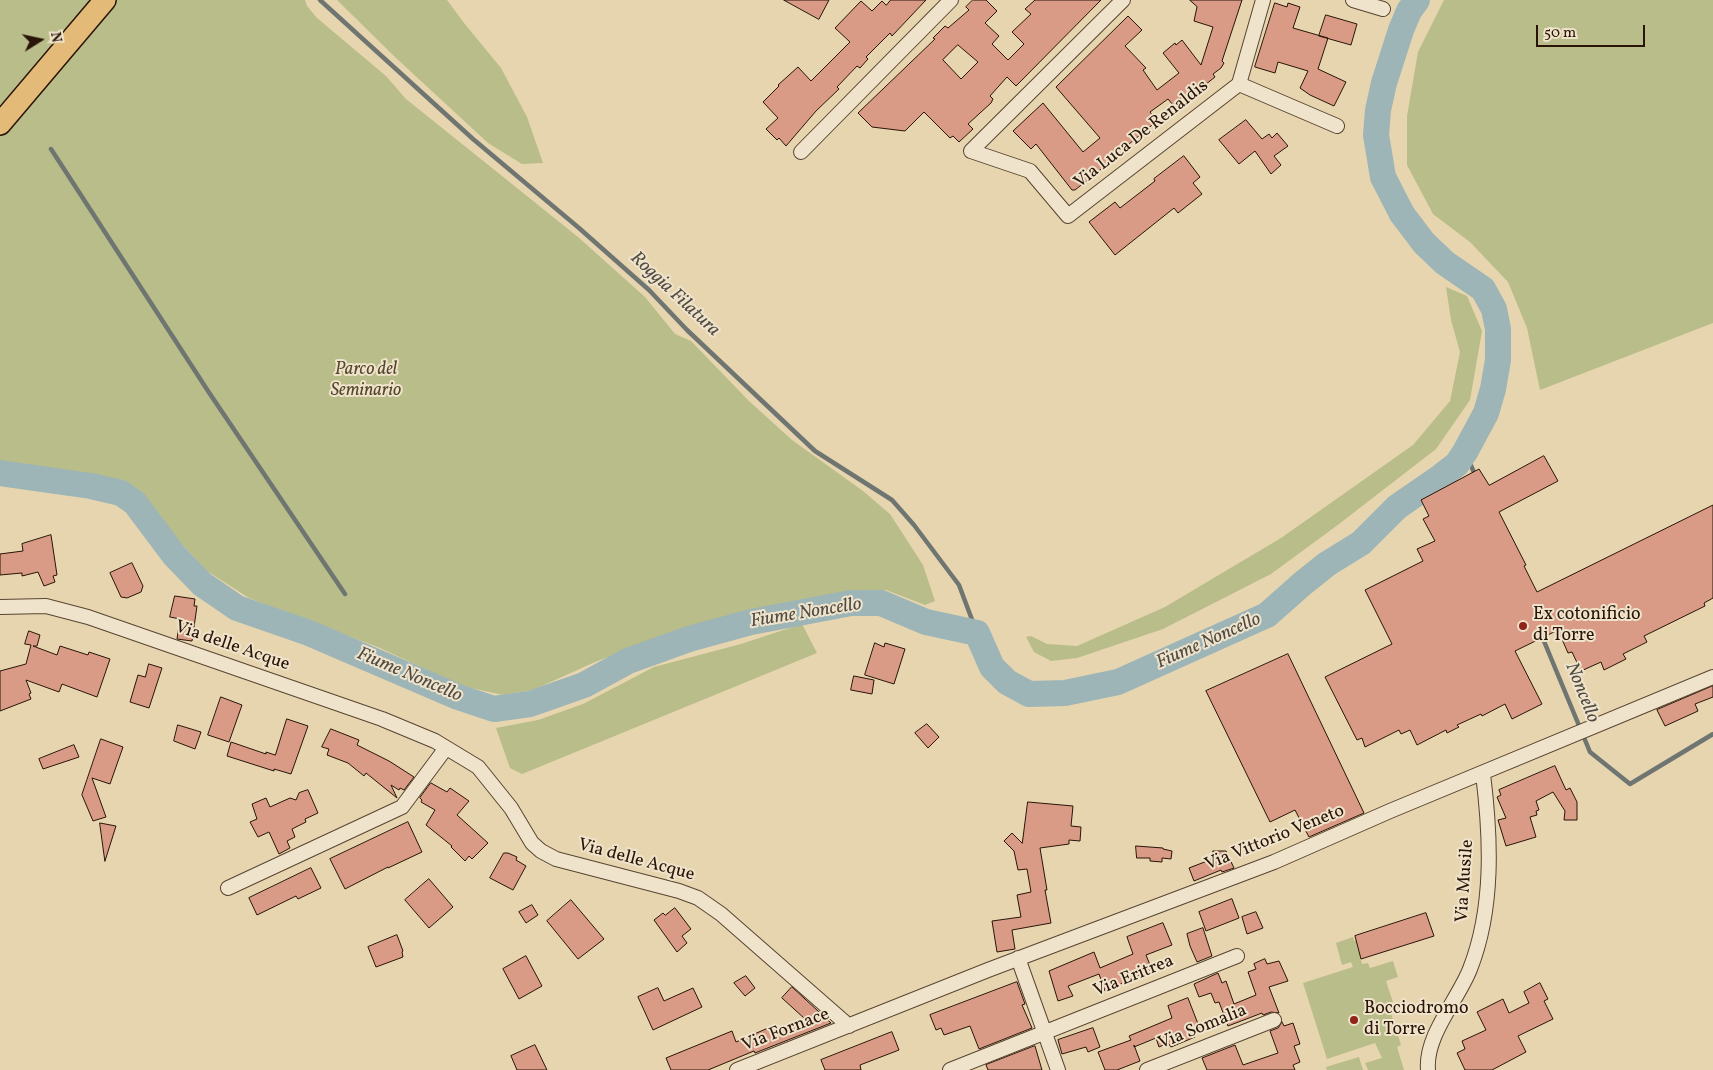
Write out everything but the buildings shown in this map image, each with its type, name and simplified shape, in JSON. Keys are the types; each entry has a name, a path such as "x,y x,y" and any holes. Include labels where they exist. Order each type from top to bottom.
{"main road":[{"path":"0,124 105,0"}],"street":[{"path":"801,152 951,0"},
{"name":"Via Luca De Renaldis","path":"1124,0 971,152 1030,172 1068,216 1239,84"},
{"path":"1262,0 1239,84 1337,126"},
{"path":"1353,0 1383,9"},
{"name":"Via delle Acque","path":"0,607 46,606 88,617 382,718 435,741 478,767 510,808 532,842 541,851 556,859 679,891 698,898 721,914 849,1026"},
{"name":"Via Vittorio Veneto","path":"849,1026 1018,958 1274,862 1390,811 1713,677"},
{"path":"228,888 402,807 446,748"},
{"name":"Via Musile","path":"1428,1070 1430,1048 1441,1022 1470,970 1485,921 1489,860 1487,810 1482,774"},
{"name":"Via Eritrea","path":"950,1070 1237,956"},
{"path":"1018,958 1058,1070"},
{"name":"Via Somalia","path":"1147,1070 1274,1020"},
{"name":"Via Fornace","path":"737,1070 849,1026"}],"green space":[{"name":"Parco del Seminario","path":"0,0 305,0 307,6 317,18 386,76 406,99 578,237 645,297 675,334 691,341 749,401 792,440 863,491 890,514 923,565 935,601 925,605 886,590 793,602 728,618 646,643 595,662 533,690 503,695 462,686 380,648 249,598 207,571 174,536 134,488 122,480 0,462"},
{"path":"337,0 447,0 501,68 527,117 543,163 522,164 488,143 395,57"},
{"path":"1444,0 1713,0 1713,323 1540,390 1527,328 1508,282 1470,242 1433,214 1407,165 1407,116 1418,52"},
{"path":"1446,287 1467,296 1482,331 1470,400 1436,449 1271,574 1163,629 1077,658 1051,661 1034,652 1026,637 1031,636 1047,644 1077,646 1165,607 1281,538 1413,445 1450,401 1460,352 1451,320"},
{"path":"802,624 817,653 522,774 510,768 496,728 538,720 583,704 654,667 741,644"},
{"name":"Bocciodromo di Torre","path":"1353,937 1354,941 1356,940 1362,964 1368,963 1370,968 1393,961 1398,977 1386,981 1393,1002 1388,1004 1401,1045 1397,1047 1404,1070 1368,1070 1365,1063 1382,1058 1375,1043 1327,1059 1303,983 1353,967 1351,962 1342,965 1336,943"},
{"path":"1359,1057 1363,1070 1327,1070 1326,1067"}],"waterway":[{"name":"Roggia Filatura","path":"320,0 473,139 649,290 687,330 815,451 892,500 914,525 959,585 977,633"},
{"name":"Fiume Noncello","path":"0,473 91,486 121,493 135,503 174,555 202,584 237,608 309,633 458,697 494,709 530,704 584,685 628,661 689,639 751,622 851,603 881,603 926,622 977,633 992,667 1007,682 1029,694 1065,693 1118,682 1267,615 1327,564 1361,543 1397,507 1457,464 1486,413 1493,389 1498,360 1498,329 1494,309 1483,289 1445,263 1424,243 1402,214 1383,177 1376,135 1378,110 1384,83 1401,30 1409,11 1417,0"},
{"path":"51,149 208,391 345,594"},
{"name":"Noncello","path":"1465,452 1476,477"},
{"name":"Noncello","path":"1541,634 1590,752 1630,784 1713,734"}],"place":[{"name":"Ex cotonificio di Torre","path":"1523,626"},
{"name":"Bocciodromo di Torre","path":"1354,1020"}]}
